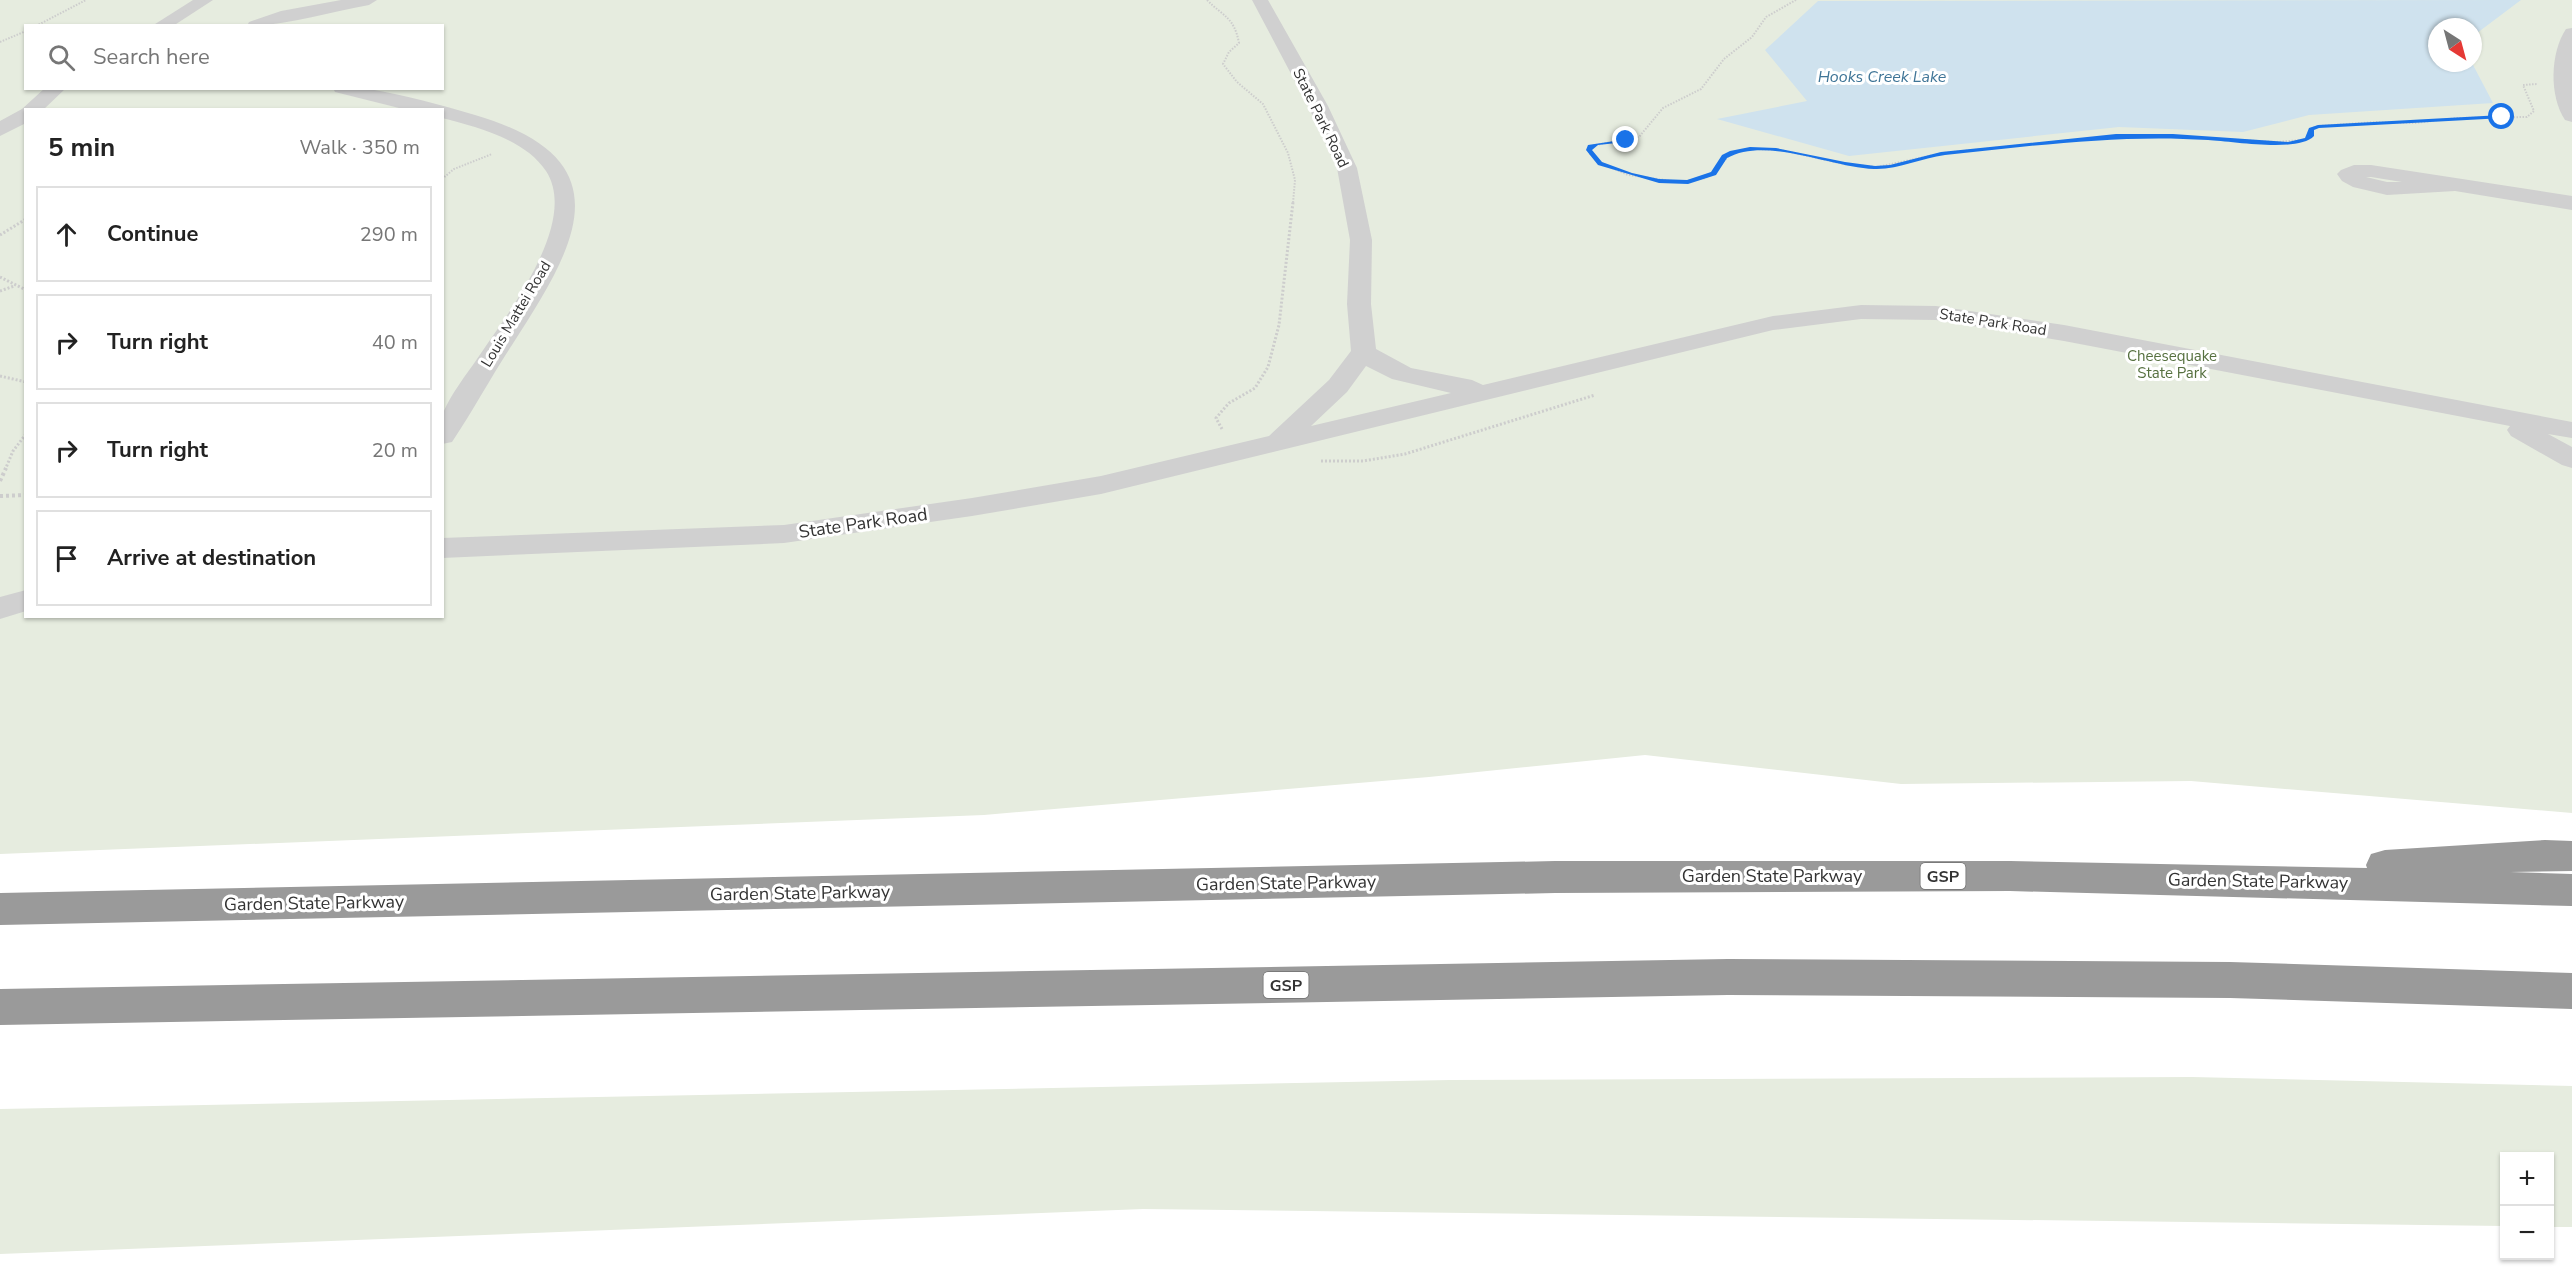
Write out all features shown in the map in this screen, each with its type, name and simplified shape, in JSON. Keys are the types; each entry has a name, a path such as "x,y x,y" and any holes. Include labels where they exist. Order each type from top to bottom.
{"highway":[{"path":"2168,879 2545,855 2572,856"},
{"name":"Garden State Parkway","path":"0,909 1544,877 1986,876 2572,890"},
{"name":"GSP","path":"0,1007 1740,977 2230,980 2572,991"}],"street":[{"path":"163,24 205,0"},
{"path":"260,24 281,16 369,0"},
{"name":"State Park Road","path":"1260,0 1318,106 1347,168 1361,240 1359,304 1364,352 1375,362 1401,375 1487,390"},
{"path":"2572,33 2563,57 2567,108 2572,116"},
{"path":"33,108 55,90"},
{"path":"350,90 425,108"},
{"name":"Louis Mattei Road","path":"444,113 489,125 519,140 551,164 563,186 565,219 545,272 444,433"},
{"path":"0,130 24,115"},
{"path":"2453,185 2572,203"},
{"name":"State Park Road","path":"444,548 784,534 972,507 1101,485 1487,390 1773,323 1861,312 1936,313 2064,333 2572,430"},
{"name":"State Park Road","path":"1276,443 1338,386 1364,352"},
{"name":"State Park Road","path":"2498,417 2572,416"},
{"path":"2498,417 2572,459"},
{"path":"0,608 24,601"}],"path":[{"path":"40,24 86,0"},
{"path":"1207,0 1214,8 1232,16 1239,43 1229,52 1223,64 1237,82 1263,104 1288,153 1295,180 1291,237 1280,314 1268,367 1254,388 1229,404 1216,418 1223,432"},
{"path":"1797,0 1766,17 1752,37 1724,59 1701,89 1664,108 1638,136 1590,146 1590,154 1600,163 1615,169 1647,179 1673,182 1703,179 1718,169 1724,156 1750,149 1776,149 1845,164 1875,167 1890,166 1941,154 2116,136 2173,136 2288,143 2307,139 2311,136 2311,129 2318,126 2375,122 2419,123 2458,118 2527,117 2534,111 2524,84 2565,87"},
{"path":"0,42 24,32"},
{"path":"444,177 454,169 477,162 519,140"},
{"path":"0,235 24,220"},
{"path":"0,277 24,289"},
{"path":"0,289 15,286"},
{"path":"0,376 24,381"},
{"path":"1314,460 1338,462 1379,459 1432,447 1602,392"},
{"path":"0,481 13,451 24,437"},
{"path":"0,496 7,498 24,495"}],"green space":[{"name":"Cheesequake State Park","path":"0,0 2572,0 2572,813 2191,781 1901,784 1645,755 1429,777 984,815 0,854"},
{"path":"2192,1077 2572,1086 2572,1227 2554,1227 2554,1152 2500,1152 2500,1226 1143,1209 0,1254 0,1109 1450,1080"}],"water":[{"name":"Hooks Creek Lake","path":"2521,0 2482,29 2482,18 2428,18 2428,72 2477,72 2493,103 2309,115 2243,132 2119,127 1849,156 1717,119 1807,101 1765,50 1818,1"}],"route":[{"path":"1626,140 1590,146 1590,154 1600,163 1647,179 1688,182 1713,174 1724,156 1732,152 1761,148 1776,149 1845,164 1875,167 1890,166 1941,154 2116,136 2153,135 2288,143 2307,139 2311,136 2311,129 2318,126 2502,117"}]}
